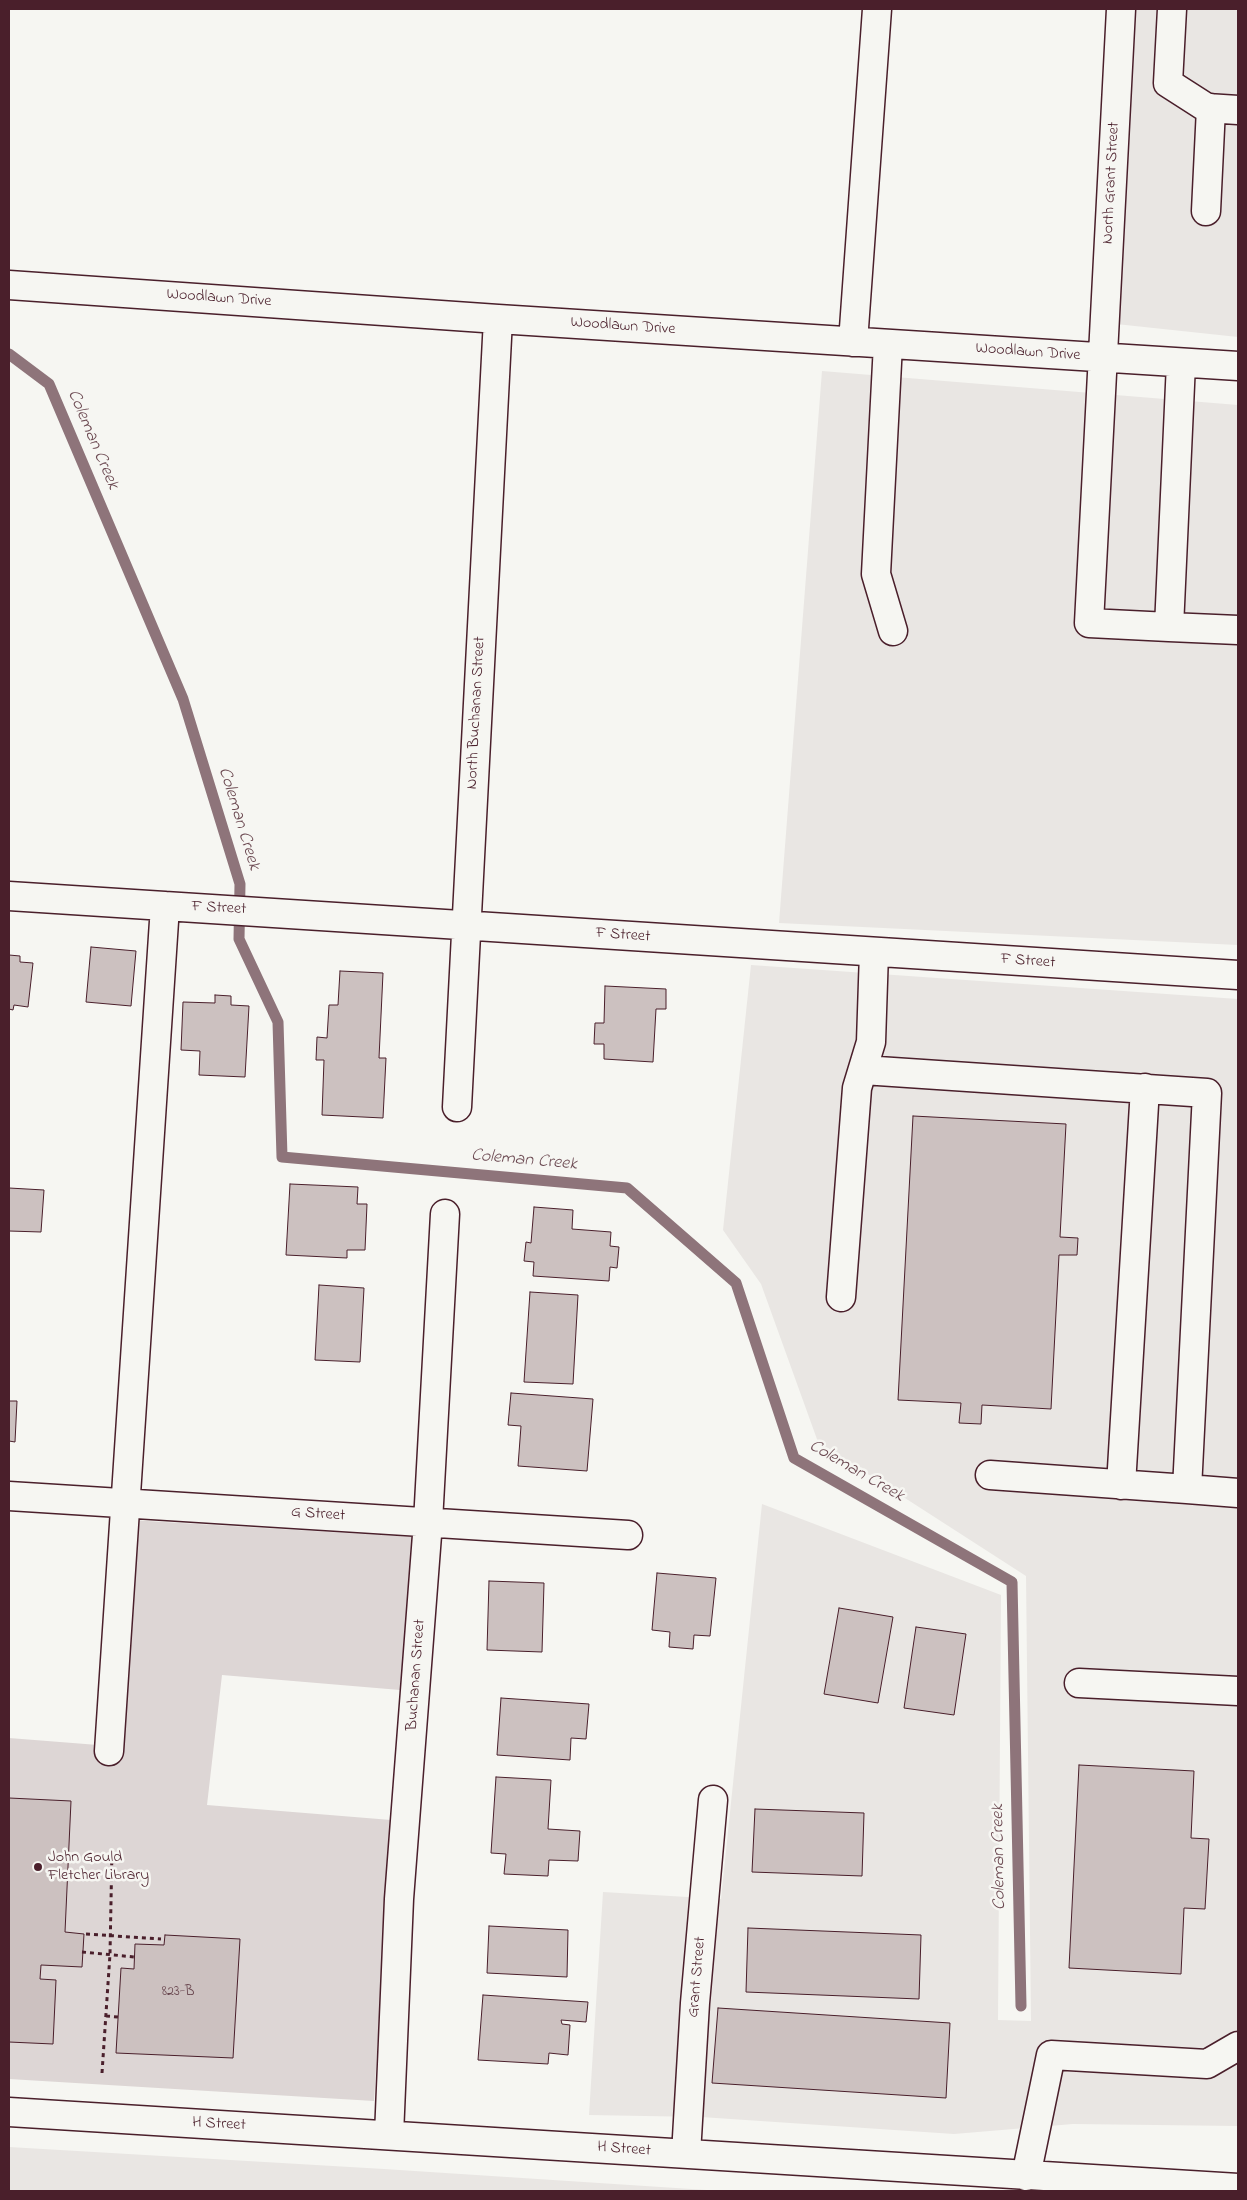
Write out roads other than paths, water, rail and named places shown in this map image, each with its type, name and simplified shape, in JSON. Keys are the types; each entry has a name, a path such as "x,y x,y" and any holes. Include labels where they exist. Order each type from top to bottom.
{"street":[{"path":"853,342 877,9"},
{"name":"North Grant Street","path":"1121,9 1089,623 1169,627"},
{"path":"1172,9 1168,83 1207,108 1238,110"},
{"path":"1206,211 1211,108"},
{"name":"Woodlawn Drive","path":"9,285 498,319 1238,366"},
{"name":"North Buchanan Street","path":"457,1107 498,319"},
{"path":"888,344 876,574 894,632"},
{"path":"1180,363 1169,627 1238,630"},
{"name":"F Street","path":"9,896 1238,975"},
{"path":"109,1751 166,906"},
{"path":"841,1297 857,1088 871,1042 874,952"},
{"path":"863,1070 1207,1093 1187,1489"},
{"path":"1121,1485 1145,1088"},
{"name":"Buchanan Street","path":"389,2135 399,1899 428,1522 445,1214"},
{"path":"990,1475 1238,1493"},
{"name":"G Street","path":"9,1496 628,1535"},
{"path":"1079,1683 1238,1692"},
{"name":"Grant Street","path":"686,2154 695,2003 713,1800"},
{"path":"1026,2176 1051,2055 1207,2064 1238,2046"},
{"name":"H Street","path":"9,2112 686,2154 980,2182 1026,2176 1238,2188"}],"waterway":[{"name":"Coleman Creek","path":"9,354 49,384 183,699 240,884 239,939 278,1022 282,1157 627,1188 736,1283 794,1458 1012,1582 1021,2006"}],"place":[{"name":"John Gould Fletcher Library","path":"38,1867"}]}
